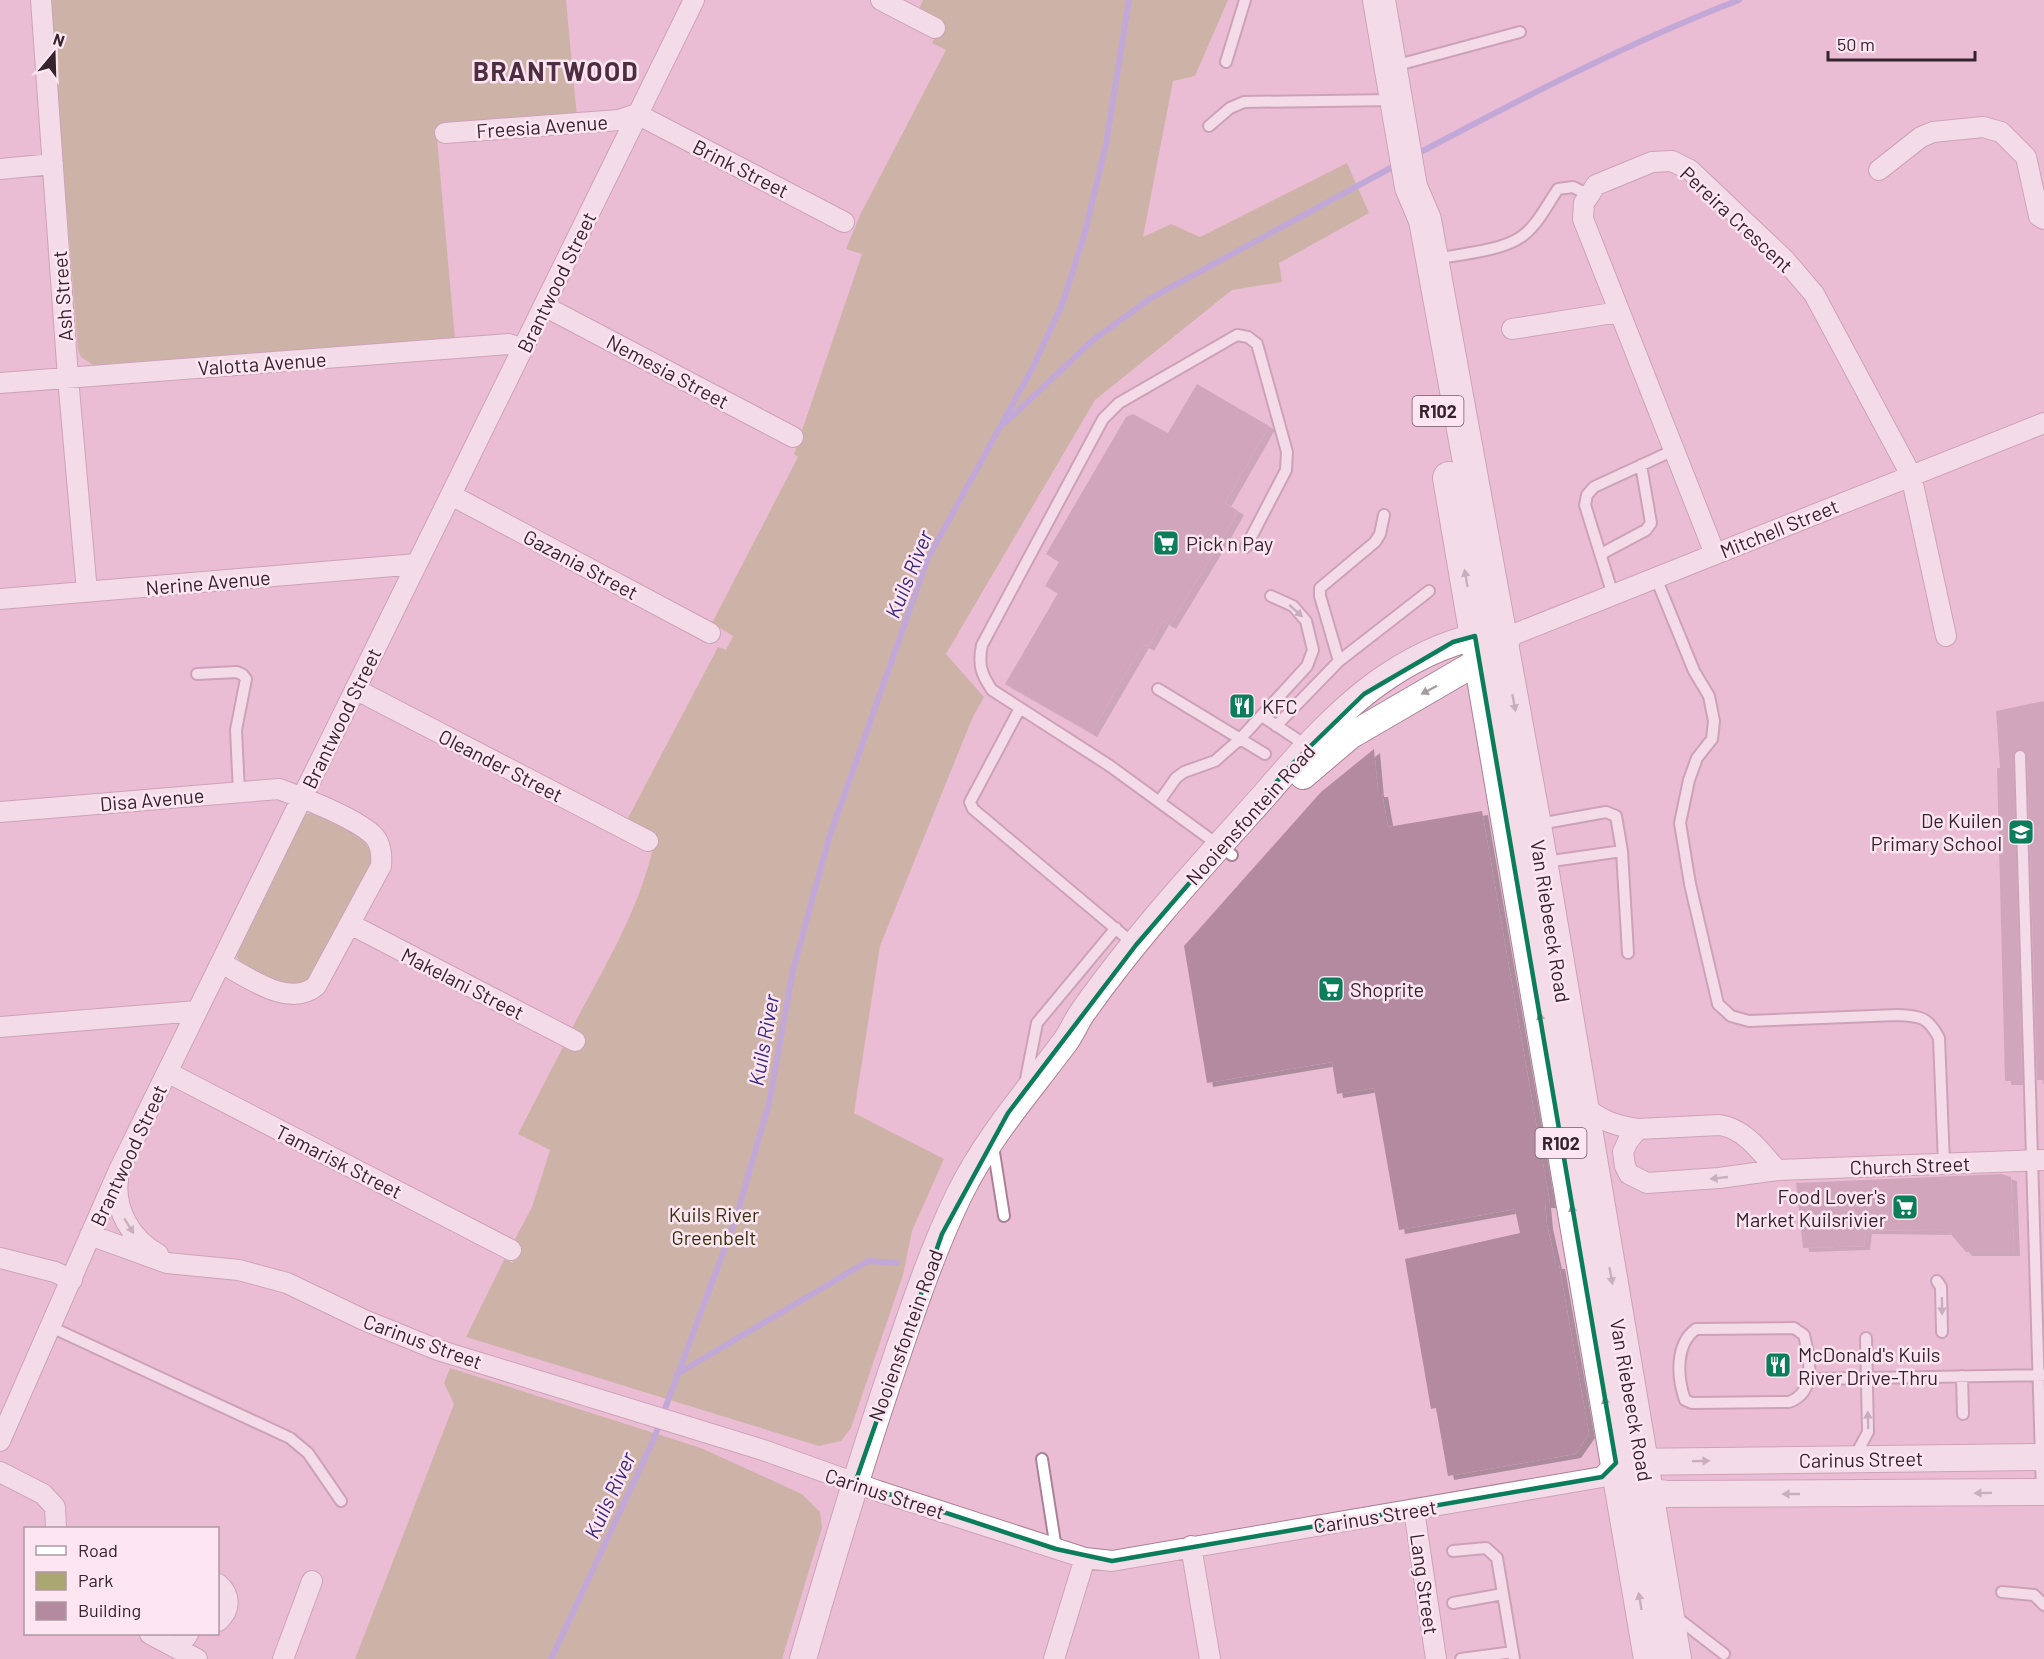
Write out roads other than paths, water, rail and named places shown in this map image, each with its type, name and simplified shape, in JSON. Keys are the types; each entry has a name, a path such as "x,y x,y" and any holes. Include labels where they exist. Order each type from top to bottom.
{"main road":[{"name":"Van Riebeeck Road","path":"1379,0 1411,187 1425,219 1432,260 1495,642 1626,1476 1667,1609 1676,1659"},
{"name":"Van Riebeeck Road","path":"1411,187 1406,220 1535,825 1582,1105 1650,1659"}],"street":[{"name":"Ash Street","path":"41,0 68,378 87,592"},
{"name":"Brantwood Street","path":"0,1441 119,1170 694,0"},
{"path":"881,0 935,28"},
{"name":"Freesia Avenue","path":"445,133 619,120 638,114"},
{"name":"Brink Street","path":"638,114 844,222"},
{"path":"1879,170 1921,137 1933,132 1983,127 2001,132 2026,157 2039,216 2044,219"},
{"name":"Pereira Crescent","path":"1589,195 1596,184 1652,162 1672,161 1690,170 1785,260 1814,294 1911,475 1946,636"},
{"path":"0,169 53,165"},
{"path":"1589,195 1584,203 1583,219 1714,554"},
{"name":"Nemesia Street","path":"544,306 793,437"},
{"path":"1512,329 1619,312"},
{"name":"Valotta Avenue","path":"0,383 509,344 522,349"},
{"name":"Mitchell Street","path":"1495,642 2044,423"},
{"name":"Gazania Street","path":"451,495 710,633"},
{"name":"Nerine Avenue","path":"0,599 417,564"},
{"name":"Nooiensfontein Road","path":"803,1659 855,1483 906,1328 960,1193 992,1137 1023,1093 1067,1040 1094,1016 1152,953 1226,850 1309,748 1364,694 1387,676 1427,653 1495,642"},
{"name":"Nooiensfontein Road","path":"1067,1040 1084,1010 1136,945 1226,850 1283,795 1350,736 1495,642"},
{"name":"Oleander Street","path":"355,689 648,841"},
{"name":"Disa Avenue","path":"0,812 279,789 302,797"},
{"path":"221,963 278,992 287,995 304,994 319,981 381,866 381,849 373,835 302,797"},
{"name":"Makelani Street","path":"350,924 575,1041"},
{"path":"0,1027 197,1011"},
{"name":"Tamarisk Street","path":"167,1072 511,1250"},
{"path":"1582,1105 1600,1119 1615,1126 1638,1130 1720,1125 1732,1127 1777,1170"},
{"name":"Church Street","path":"1638,1130 1628,1141 1623,1152 1625,1166 1629,1174 1647,1183 1719,1178 1777,1170 2038,1160"},
{"name":"Carinus Street","path":"119,1170 118,1196 125,1220 140,1242 163,1257 189,1264"},
{"name":"Carinus Street","path":"90,1235 167,1263 239,1269 287,1283 364,1320 429,1347 704,1433 1056,1549 1086,1558 1112,1561 1191,1546 1626,1476 1854,1459 2042,1457"},
{"path":"0,1258 55,1272 72,1280"},
{"path":"0,1472 44,1494 55,1508 56,1527"},
{"name":"Carinus Street","path":"1626,1476 1826,1494 2043,1492"},
{"name":"Lang Street","path":"1414,1510 1436,1659"},
{"path":"1191,1546 1210,1659"},
{"path":"1054,1659 1086,1558"},
{"path":"283,1659 312,1581"},
{"path":"219,1585 224,1589 228,1603 219,1620"},
{"path":"155,1635 183,1641 197,1659"}],"lane":[{"path":"1226,62 1245,0"},
{"path":"1390,67 1520,32"},
{"path":"1209,126 1230,108 1244,102 1399,114"},
{"path":"1432,260 1509,244 1531,228 1558,189 1573,187 1589,195"},
{"path":"1226,850 1110,766 992,690 984,678 979,663 982,645 1103,419 1119,403 1237,335 1248,337 1257,344 1287,452 1286,470 1246,547"},
{"path":"1613,595 1586,505 1587,495 1594,487 1674,450"},
{"path":"1601,554 1646,530 1652,523 1641,465"},
{"path":"1339,661 1320,596 1320,588 1375,542 1380,534 1384,515"},
{"path":"1656,578 1694,671 1709,696 1714,721 1712,739 1697,758 1689,780 1680,823 1690,884 1718,1004 1731,1016 1749,1021 1897,1015 1916,1016 1931,1022 1939,1038 1944,1163"},
{"path":"1276,726 1339,661 1429,591"},
{"path":"1159,802 1176,778 1184,772 1215,760 1240,739 1307,666 1313,650 1309,629 1300,613 1271,596"},
{"path":"197,674 237,672 246,679 236,730 239,792"},
{"path":"1158,690 1265,754"},
{"path":"1020,708 970,802 973,809 1136,945"},
{"path":"1262,716 1309,748"},
{"path":"2020,756 2038,1160 2043,1492"},
{"path":"1535,825 1611,812 1616,816 1622,850 1628,953"},
{"path":"1542,863 1622,850"},
{"path":"1023,1093 1037,1023 1116,928"},
{"path":"992,1137 1004,1216"},
{"path":"1937,1281 1941,1287 1942,1332"},
{"path":"51,1327 290,1438 308,1454 341,1501"},
{"path":"1794,1328 1804,1335 1809,1379 1807,1389 1801,1398 1789,1402 1692,1403 1685,1400 1681,1389 1680,1351 1686,1336 1696,1329 1794,1328"},
{"path":"1854,1459 1868,1432 1866,1338"},
{"path":"1809,1379 2041,1374"},
{"path":"1962,1376 1963,1414"},
{"path":"1042,1459 1056,1549"},
{"path":"1453,1551 1486,1548 1493,1551 1497,1558 1513,1655 1461,1659"},
{"path":"2002,1592 2034,1595 2044,1605"},
{"path":"1453,1603 1503,1594"},
{"path":"1667,1609 1724,1654"}],"waterway":[{"name":"Kuils River","path":"551,1659 653,1441 736,1218 769,1103 793,970 829,838 928,558 1033,367 1063,302 1085,232 1106,144 1129,0"},
{"path":"1415,155 1615,53 1739,0"},
{"path":"1006,422 1093,340 1151,298 1398,164"},
{"path":"677,1374 868,1261 897,1263"}],"place":[{"name":"Pick n Pay","path":"1166,543"},
{"name":"KFC","path":"1242,706"},
{"name":"De Kuilen Primary School","path":"2021,832"},
{"name":"Shoprite","path":"1331,989"},
{"name":"Food Lover's Market Kuilsrivier","path":"1905,1207"},
{"name":"McDonald's Kuils River Drive-Thru","path":"1778,1365"}],"district":[{"name":"BRANTWOOD","path":"556,70"}],"park label":[{"name":"Kuils River Greenbelt","path":"714,1226"}]}
